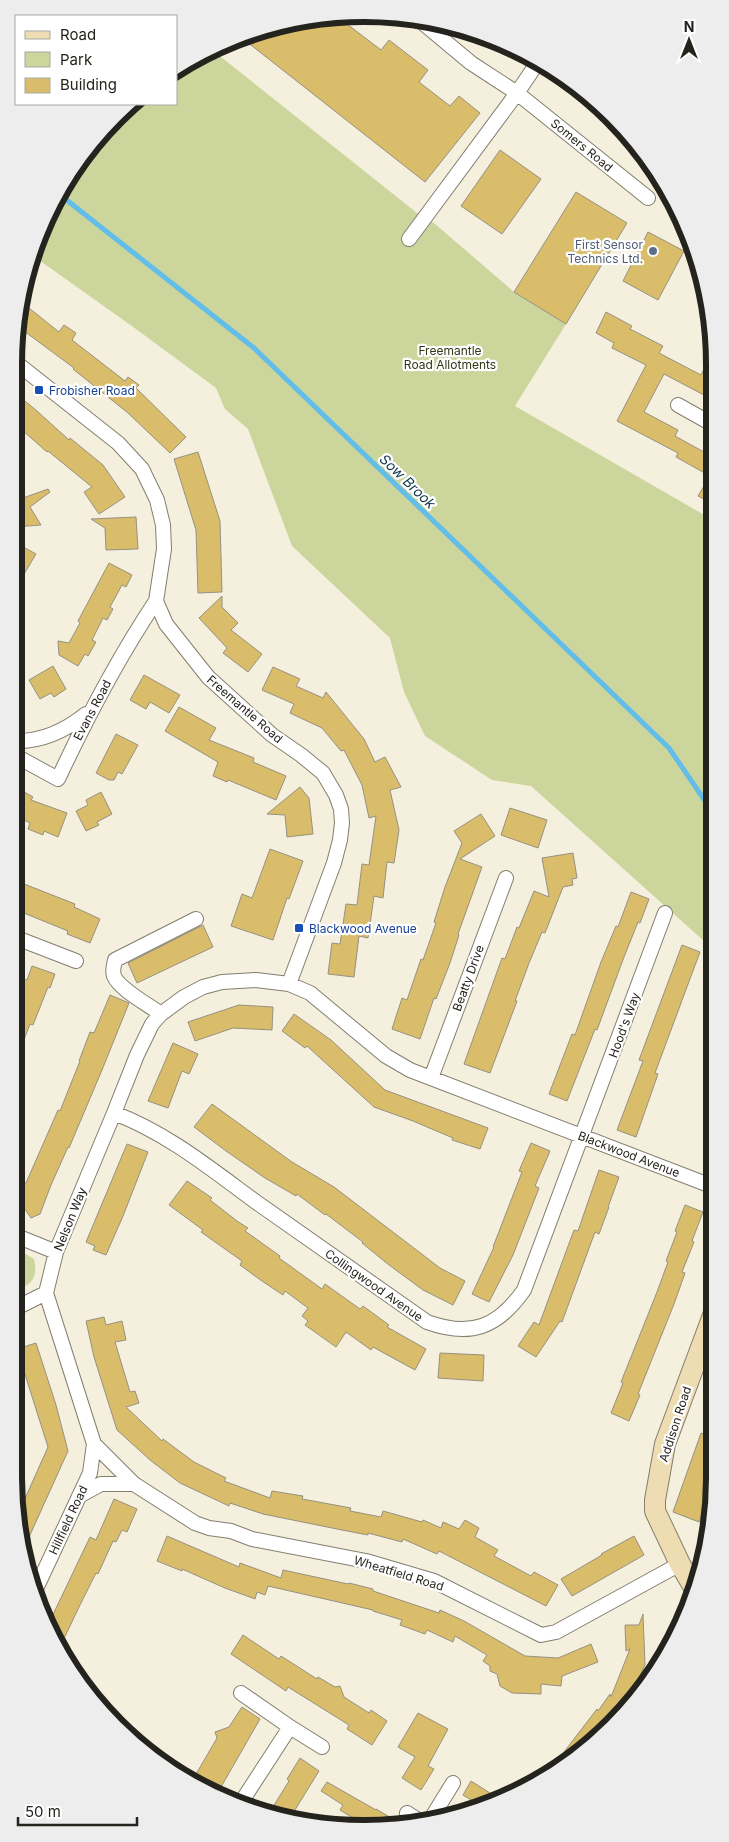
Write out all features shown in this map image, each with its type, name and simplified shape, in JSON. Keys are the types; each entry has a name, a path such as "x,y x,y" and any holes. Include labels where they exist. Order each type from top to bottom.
{"street":[{"name":"Somers Road","path":"431,29 471,62 517,93 648,198"},
{"path":"409,239 534,67"},
{"path":"22,367 118,443 142,469 157,500 163,525 164,549 156,601"},
{"path":"678,405 706,421"},
{"name":"Evans Road","path":"22,759 58,779 90,710 132,637 156,601"},
{"name":"Freemantle Road","path":"156,601 166,624 208,677 272,735 323,773 336,796 342,823 340,840 334,863 290,984"},
{"path":"22,740 38,739 54,734 71,726 90,710"},
{"name":"Beatty Drive","path":"431,1078 506,878"},
{"name":"Hood's Way","path":"582,1136 665,913"},
{"path":"161,1014 120,985 113,969 115,960 196,919"},
{"path":"22,940 76,961"},
{"name":"Blackwood Avenue","path":"114,1113 137,1055 152,1024 161,1014 184,997 203,987 222,982 256,980 290,984 310,993 386,1056 410,1070 706,1184"},
{"name":"Collingwood Avenue","path":"114,1113 136,1121 170,1140 428,1322 444,1327 466,1330 486,1326 498,1318 512,1308 524,1290 582,1136"},
{"name":"Nelson Way","path":"46,1293 56,1252 114,1113"},
{"path":"22,1238 56,1252"},
{"path":"22,1305 46,1293"},
{"name":"Wheatfield Road","path":"46,1293 94,1444 134,1484 195,1523 209,1528 231,1531 252,1539 366,1561 434,1581 541,1635 556,1632 680,1564"},
{"name":"Addison Road","path":"690,1581 655,1511 657,1482 665,1444 706,1334"},
{"name":"Hillfield Road","path":"39,1582 90,1473 94,1444"},
{"path":"79,1496 101,1484 134,1484"},
{"path":"240,1693 322,1747"},
{"path":"245,1797 290,1727"},
{"path":"435,1812 453,1783"},
{"path":"407,1813 413,1816"}],"green space":[{"name":"Freemantle Road Allotments","path":"219,55 417,213 435,224 514,292 566,324 515,406 706,516 706,943 531,786 492,780 425,736 404,692 390,638 292,546 248,429 225,409 216,388 39,260 68,193 107,139 141,105 178,105 178,78"},
{"path":"22,1252 34,1259 35,1266 32,1280 22,1287"}],"building":[{"path":"348,23 347,24 381,50 389,40 428,70 419,82 450,106 459,96 480,113 425,182 249,43 298,29"},
{"path":"500,150 541,179 502,234 461,206"},
{"path":"576,192 627,223 566,324 514,292"},
{"path":"648,232 684,251 658,300 623,281"},
{"path":"27,307 59,332 64,325 76,333 72,340 125,381 128,377 139,385 136,388 186,437 170,453 128,413 74,368 24,331"},
{"path":"606,312 632,326 630,329 663,346 659,353 701,375 706,365 706,392 704,395 664,374 644,412 678,430 675,436 706,453 706,474 676,457 678,453 617,421 646,365 612,348 614,343 596,333"},
{"path":"22,399 69,440 70,438 103,465 125,497 99,514 84,492 92,487 22,430"},
{"path":"198,452 220,521 222,592 198,593 196,530 174,459"},
{"path":"706,483 706,500 698,496"},
{"path":"48,489 50,492 30,507 41,525 22,526 22,496 23,498"},
{"path":"136,517 138,549 106,550 105,528 91,519"},
{"path":"22,546 36,554 22,578"},
{"path":"109,563 132,575 126,587 122,585 110,607 113,609 107,620 103,618 92,640 96,642 88,656 85,654 78,666 59,655 58,641 69,643 80,623 78,621"},
{"path":"222,596 222,607 238,623 231,630 262,654 248,672 223,653 227,648 199,618"},
{"path":"53,666 66,689 54,697 51,693 40,699 29,680"},
{"path":"273,667 300,679 296,686 323,698 326,692 364,739 375,762 385,757 401,787 390,790 399,830 394,863 387,862 383,898 374,896 368,938 359,936 354,977 328,974 332,943 340,944 346,904 357,905 362,864 369,865 376,816 369,818 362,785 344,750 341,751 322,728 290,713 294,704 262,690"},
{"path":"144,675 180,695 169,713 150,702 146,709 130,700"},
{"path":"179,707 216,728 209,740 254,758 253,762 286,776 276,800 228,780 227,782 213,776 218,762 165,731"},
{"path":"116,734 138,745 122,774 118,772 114,780 109,780 96,773"},
{"path":"300,787 309,798 313,834 287,837 285,815 267,814"},
{"path":"22,791 33,797 31,800 67,813 58,837 44,831 43,835 28,829 30,823 22,819"},
{"path":"101,792 112,814 97,822 99,825 86,831 76,811 88,805 86,800"},
{"path":"510,808 547,820 538,848 501,835"},
{"path":"481,814 495,836 460,859 482,867 458,934 450,963 436,999 434,998 420,1039 392,1029 402,998 407,1000 421,959 423,960 436,923 434,922 445,887 462,843 454,831"},
{"path":"270,849 303,861 289,899 287,898 273,940 231,926 242,894 252,898"},
{"path":"573,853 577,878 572,879 573,885 563,887 545,933 542,932 490,1073 464,1064 502,958 505,959 517,927 519,928 534,891 549,897 542,858"},
{"path":"22,883 75,904 74,907 100,919 90,943 67,934 68,931 22,912"},
{"path":"631,892 649,899 640,923 638,922 597,1030 595,1029 567,1101 549,1094 572,1034 575,1035 601,962 616,926 618,927"},
{"path":"203,925 213,947 137,983 128,963"},
{"path":"682,945 700,952 655,1073 658,1074 636,1137 617,1130 643,1061 639,1060"},
{"path":"32,966 55,974 33,1025 30,1024 22,1045 22,985 24,979 27,980"},
{"path":"110,995 129,1003 40,1214 31,1218 22,1207 22,1182 26,1183 58,1110 60,1111 90,1032 94,1033"},
{"path":"239,1005 273,1007 272,1030 233,1028 195,1041 188,1022"},
{"path":"294,1014 331,1040 385,1090 488,1128 480,1149 452,1140 453,1138 413,1121 374,1107 307,1046 305,1048 282,1031"},
{"path":"173,1043 198,1054 189,1074 182,1071 168,1108 148,1101"},
{"path":"212,1104 292,1162 334,1187 440,1268 465,1281 453,1305 423,1290 326,1214 297,1194 296,1196 265,1178 194,1127"},
{"path":"531,1143 550,1151 535,1186 539,1188 513,1255 489,1302 472,1294 494,1247 522,1172 519,1171"},
{"path":"127,1144 148,1152 106,1255 93,1250 95,1246 86,1242"},
{"path":"599,1170 619,1177 609,1207 599,1234 595,1232 562,1322 560,1321 536,1357 518,1346 534,1322 539,1325 574,1230 578,1231"},
{"path":"187,1181 212,1198 210,1200 248,1228 245,1231 322,1289 325,1284 360,1309 363,1306 389,1325 387,1327 426,1349 415,1370 373,1347 371,1350 346,1332 336,1347 305,1325 308,1321 302,1316 308,1308 285,1291 283,1295 240,1265 242,1261 201,1232 203,1230 169,1205"},
{"path":"685,1205 703,1212 682,1272 685,1273 629,1421 611,1413 623,1383 621,1382 668,1262 666,1261"},
{"path":"104,1317 106,1325 122,1321 126,1340 115,1342 130,1392 135,1391 139,1403 126,1407 162,1441 163,1439 194,1462 226,1478 224,1481 270,1498 272,1491 303,1496 302,1499 351,1508 350,1511 381,1517 383,1511 422,1522 423,1520 441,1528 443,1522 459,1529 465,1520 479,1528 475,1537 498,1550 494,1556 531,1576 534,1572 558,1585 546,1606 439,1551 437,1554 403,1539 402,1542 368,1533 368,1535 263,1514 230,1503 229,1506 180,1483 150,1460 117,1430 94,1357 86,1321"},
{"path":"36,1343 56,1405 68,1451 28,1539 23,1503 48,1447 22,1365 22,1347"},
{"path":"440,1353 484,1355 483,1381 438,1378"},
{"path":"701,1433 706,1435 706,1500 699,1522 673,1512"},
{"path":"114,1499 137,1509 127,1532 122,1530 116,1542 113,1541 64,1640 52,1616 90,1537 96,1540"},
{"path":"167,1536 239,1567 240,1563 281,1578 283,1570 349,1583 373,1589 373,1591 439,1613 440,1610 464,1621 525,1656 558,1658 591,1644 598,1662 562,1676 561,1686 541,1684 541,1694 512,1693 500,1686 497,1674 490,1671 490,1666 483,1661 487,1655 455,1636 453,1642 427,1630 425,1634 400,1625 402,1620 373,1610 268,1586 265,1595 257,1592 255,1599 182,1569 182,1571 157,1561"},
{"path":"634,1536 644,1555 572,1596 561,1579"},
{"path":"643,1614 645,1665 635,1688 590,1735 558,1760 610,1694 611,1697 630,1649 626,1651 625,1625 639,1625"},
{"path":"243,1635 279,1659 281,1656 317,1679 318,1677 335,1687 340,1686 344,1697 369,1713 371,1710 387,1721 372,1745 347,1729 349,1725 288,1687 286,1691 231,1654"},
{"path":"242,1707 260,1719 221,1787 195,1775 217,1738 215,1732 229,1727"},
{"path":"418,1713 448,1729 428,1766 434,1769 421,1790 402,1778 415,1757 398,1747"},
{"path":"300,1758 319,1771 294,1812 273,1807 289,1781 287,1779"},
{"path":"471,1781 490,1793 488,1796 473,1801 463,1795"},
{"path":"327,1782 392,1819 356,1820 340,1810 343,1805 321,1791"}],"waterway":[{"name":"Sow Brook","path":"65,199 254,348 669,748 706,802"}],"place":[{"name":"First Sensor Technics Ltd.","path":"653,251"},
{"name":"Frobisher Road","path":"39,390"},
{"name":"Blackwood Avenue","path":"299,928"}]}
